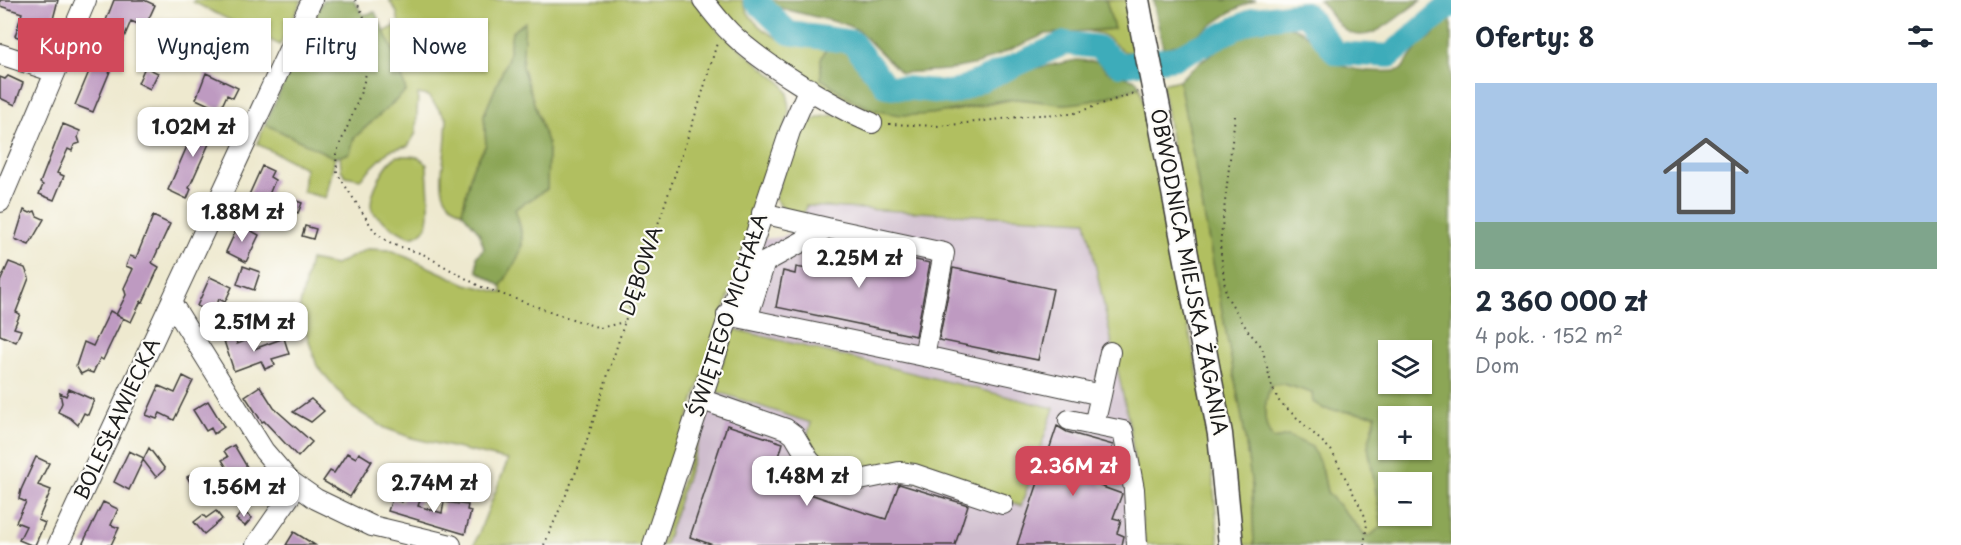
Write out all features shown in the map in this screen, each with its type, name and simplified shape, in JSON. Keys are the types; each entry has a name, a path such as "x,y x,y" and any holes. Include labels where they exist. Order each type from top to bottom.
{"main road":[{"name":"OBWODNICA MIEJSKA ŻAGANIA","path":"1137,0 1220,434 1229,502 1231,545"}],"street":[{"path":"78,18 86,0"},
{"name":"BOLESŁAWIECKA","path":"58,545 312,0"},
{"path":"703,0 721,22 756,54 809,88 872,123"},
{"path":"0,54 18,60"},
{"path":"0,202 55,72"},
{"name":"ŚWIĘTEGO MICHAŁA","path":"653,545 700,399 737,317 762,213 790,131 809,88"},
{"path":"762,213 944,253 924,356"},
{"path":"827,228 765,262 737,317 1101,395"},
{"path":"171,302 264,451 279,471 297,486 372,526 451,545"},
{"path":"1094,424 1110,352"},
{"path":"700,399 786,429 794,435 809,460 818,468 855,481 899,472 914,474 1003,504"},
{"path":"1069,420 1123,431 1134,489 1137,545"},
{"path":"256,545 297,486"}],"path":[{"path":"355,0 370,35 370,61 336,154 336,165 337,173 375,232 391,244 423,254 479,286 600,328 624,322"},
{"name":"DĘBOWA","path":"544,545 579,465 624,322 700,101 721,22"},
{"path":"872,123 942,126 1028,116 1072,114 1139,91"},
{"path":"1235,116 1220,245 1226,295 1248,331 1262,347 1272,387 1279,401 1331,450 1364,514 1367,524 1364,545"}],"shaded area":[{"path":"806,206 1087,221 1130,428 1145,545 665,545 763,239 782,237 801,226"}],"green space":[{"path":"194,0 302,0 293,18 283,18 283,39 280,45 271,41 271,18 225,18 193,2"},
{"path":"323,0 354,0 363,15 375,12 378,18 315,18"},
{"path":"389,0 693,0 719,31 782,83 788,93 789,115 646,545 474,545 508,460 412,438 385,428 353,408 317,366 299,310 310,260 335,265 367,249 391,250 466,284 503,293 501,286 518,257 522,242 522,233 515,209 547,189 548,145 522,67 524,23 512,32 508,58 484,115 486,145 472,169 462,212 453,207 444,193 442,176 447,119 428,96 418,94 416,133 408,146 390,150 360,179 346,176 341,170 340,156 350,153 354,138 406,91 400,72 488,72 488,18 398,18"},
{"path":"711,0 742,0 748,12 765,31 788,42 827,47 821,59 821,79 949,112 1015,99 1064,104 1103,99 1140,86 1208,425 1219,545 1145,545 1130,428 1086,221 806,206 804,215 783,209 775,198 789,152 794,141 808,123 832,115 878,117 789,67 747,38"},
{"path":"767,0 1106,0 1114,29 1046,34 977,64 947,70 901,73 858,30 844,24 776,7"},
{"path":"1106,0 1129,0 1138,51 1125,52 1102,34 1087,31 1114,29"},
{"path":"1153,0 1256,0 1243,5 1188,40 1163,48"},
{"path":"1319,0 1422,0 1385,26 1364,35 1354,34 1344,29"},
{"path":"1451,8 1451,545 1254,545 1252,487 1243,423 1179,80 1220,47 1254,29 1271,25 1288,26 1304,33 1340,65 1376,71 1401,70 1419,45 1433,36 1445,13","holes":["1284,384 1312,393 1313,402 1324,409 1376,415 1368,446 1378,503 1378,472 1432,472 1432,526 1382,526 1370,536 1365,535 1327,492 1322,468 1312,447 1289,436 1273,439 1269,433 1265,413 1271,385"]},
{"path":"378,18 390,44 390,72 400,72 406,91 354,138 350,153 335,158 265,124 289,72 378,72"},
{"path":"525,22 522,67 548,145 547,189 515,209 521,233 521,249 501,286 477,271 477,256 484,248 479,232 462,212 472,169 486,145 484,115 508,58 512,32"},
{"path":"390,29 390,44 384,32"},
{"path":"827,47 838,47 851,56 862,74 884,93 908,99 940,101 971,94 1020,71 1077,60 1098,62 1108,72 1136,80 1140,86 1084,102 1059,104 1014,99 944,112 891,114 860,103 821,79 821,59"},
{"path":"1179,80 1243,423 1252,487 1254,545 1239,545 1162,84"},
{"path":"265,124 335,158 326,198 303,192 305,168 257,144"},
{"path":"398,156 418,157 427,165 429,217 425,229 418,235 405,235 372,210 372,197 383,171"},
{"path":"734,329 1054,408 1021,506 979,489 855,474 827,464 806,440 811,423 715,391 665,545 660,545"},
{"path":"1284,384 1312,393 1324,409 1376,415 1368,446 1378,503 1378,526 1382,526 1370,536 1365,535 1327,492 1322,468 1289,436 1273,439 1269,433 1265,420 1265,406 1271,385"}],"building":[{"path":"0,0 58,0 53,18 20,18 22,13 0,6"},
{"path":"114,0 144,0 155,5 149,18 136,18 136,23 131,21 124,38 124,18 107,18"},
{"path":"89,72 110,72 93,112 75,105"},
{"path":"143,72 158,73 150,89 138,83"},
{"path":"206,73 238,88 233,98 227,95 220,110 196,99"},
{"path":"8,76 23,83 15,105 0,98 0,77 5,79"},
{"path":"213,111 222,115 189,188 191,189 187,199 168,190 195,128 204,132"},
{"path":"63,124 80,131 78,137 80,143 74,145 72,151 68,149 57,173 64,176 54,200 39,194 43,185 40,183"},
{"path":"262,166 273,171 270,177 275,180 268,197 262,194 260,200 249,195"},
{"path":"291,199 302,203 298,213 287,208"},
{"path":"24,210 30,213 35,211 37,216 44,219 29,245 15,239"},
{"path":"153,216 170,224 152,263 159,267 131,322 116,315 126,295 124,288 133,269 126,266 130,256 136,258"},
{"path":"239,224 259,235 246,262 226,252"},
{"path":"305,226 316,229 313,239 302,236"},
{"path":"828,241 930,263 916,336 776,307 783,271 795,274 796,267 819,271 825,243"},
{"path":"9,262 25,268 29,278 16,312 20,314 14,328 21,330 16,342 0,335 0,282"},
{"path":"243,266 260,272 254,290 237,284"},
{"path":"953,268 1053,289 1038,360 939,340"},
{"path":"210,277 232,287 225,302 219,299 216,307 211,305 208,311 197,306"},
{"path":"110,311 123,318 103,360 100,358 93,373 87,371 81,374 76,366 84,342 93,346"},
{"path":"235,337 237,344 250,339 254,349 284,338 289,354 272,359 275,365 265,369 261,361 234,371 224,341"},
{"path":"183,376 193,381 174,420 160,413 157,419 146,415 159,386 175,393"},
{"path":"260,386 274,408 312,442 298,457 264,421 262,422 245,396"},
{"path":"69,389 94,400 88,415 84,413 78,425 58,412 62,403 60,393 66,396"},
{"path":"311,399 324,411 311,422 293,412"},
{"path":"208,401 224,427 214,434 211,428 206,431 193,410"},
{"path":"727,425 783,443 772,481 863,512 886,519 899,484 968,505 955,545 713,545 690,537"},
{"path":"1057,426 1067,432 1113,445 1100,486 1122,494 1113,518 1121,520 1117,533 1124,536 1122,545 1017,545"},
{"path":"234,445 250,472 240,478 237,473 232,476 222,460 228,457 224,451"},
{"path":"149,448 165,469 156,477 143,460"},
{"path":"129,451 144,458 129,490 114,482"},
{"path":"347,453 356,458 359,453 372,461 350,497 323,481 330,471 334,473"},
{"path":"36,457 49,463 38,485 51,490 38,520 45,523 35,545 31,545 19,540 26,526 16,522 26,502 19,499 21,490"},
{"path":"197,471 204,482 194,488 187,477"},
{"path":"404,495 420,500 418,506 442,513 444,502 468,505 467,510 471,511 465,534 388,511 392,499 402,502"},
{"path":"103,502 118,509 111,525 119,528 111,545 82,545"},
{"path":"216,511 222,519 204,534 194,522 203,515 206,518"},
{"path":"242,511 252,518 245,526 236,519"},
{"path":"294,532 315,545 286,545"}],"waterway":[{"path":"755,0 789,33 852,42 886,86 952,93 1065,43 1097,47 1120,65 1175,58 1255,19 1305,13 1336,53 1390,56 1451,4"}]}
